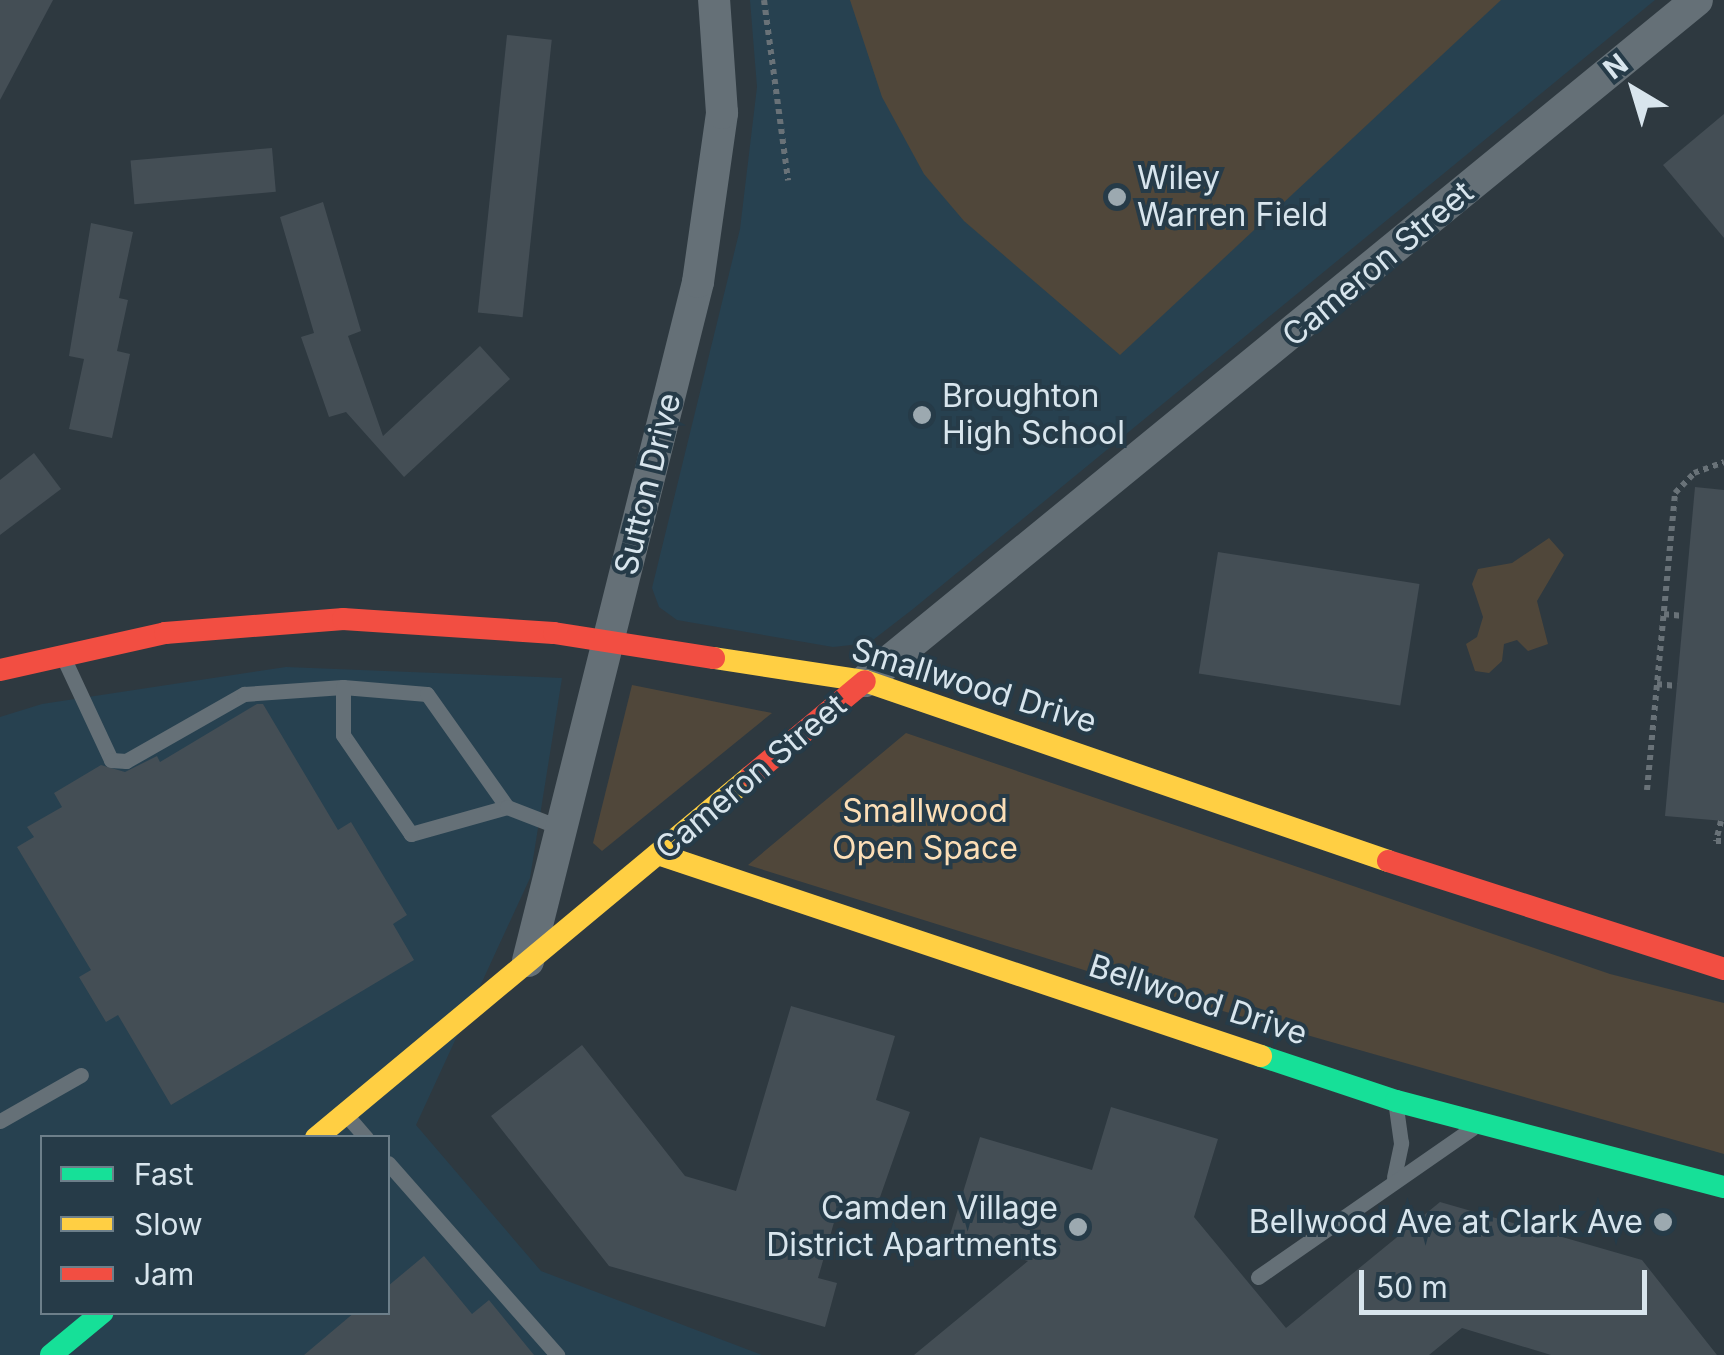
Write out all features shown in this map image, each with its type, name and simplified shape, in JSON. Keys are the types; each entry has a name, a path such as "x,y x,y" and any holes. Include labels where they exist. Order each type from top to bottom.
{"street":[{"name":"Sutton Drive","path":"528,961 566,830 608,639 698,282 722,113 714,0"},
{"name":"Cameron Street","path":"320,1135 865,681 1697,0"},
{"name":"Smallwood Drive","path":"0,670 260,620 410,620 608,639 865,681 1514,905 1724,969"},
{"name":"Bellwood Drive","path":"658,854 1396,1102 1724,1186"},
{"path":"51,1355 99,1315"}],"lane":[{"path":"63,656 112,760 126,761 244,694 343,687 427,694 507,807 566,830"},
{"path":"343,687 343,736 411,834 507,807"},
{"path":"0,1121 81,1075"},
{"path":"1394,1177 1400,1143 1396,1102"},
{"path":"346,1114 364,1135"},
{"path":"1258,1277 1394,1177 1480,1122"},
{"path":"390,1165 557,1355"}],"path":[{"path":"764,0 788,180"},
{"path":"1647,790 1676,494 1694,473 1724,462"},
{"path":"1664,614 1684,616"},
{"path":"1657,684 1677,686"},
{"path":"1721,820 1716,841 1724,841"}],"shaded area":[{"name":"Broughton High School","path":"750,0 1655,0 913,609 869,643 833,647 677,620 659,607 652,588 740,229 757,87"},
{"path":"286,667 562,678 530,878 416,1125 541,1271 762,1355 0,1355 0,717 42,704"}],"green space":[{"name":"Wiley Warren Field","path":"850,0 1501,0 1120,355 964,221 924,174 882,97"},
{"path":"1549,538 1564,555 1537,601 1548,644 1528,651 1517,640 1504,644 1502,661 1489,673 1475,671 1466,644 1477,637 1483,617 1472,584 1478,569 1512,563"},
{"path":"632,685 772,713 602,851 593,843"},
{"name":"Smallwood Open Space","path":"906,733 1610,974 1724,1003 1724,1154 1135,986 748,865"}],"building":[{"path":"0,0 53,0 0,100"},
{"path":"507,35 552,40 523,317 478,312"},
{"path":"1724,114 1724,238 1663,165"},
{"path":"272,148 276,192 134,204 131,160"},
{"path":"323,202 361,331 348,336 383,436 480,346 510,379 404,477 346,412 329,417 301,337 314,333 280,217"},
{"path":"91,223 133,232 119,298 128,300 117,351 130,354 112,438 69,429 84,359 69,356"},
{"path":"34,453 61,489 0,535 0,480"},
{"path":"1695,487 1724,490 1724,821 1665,816"},
{"path":"1218,552 1419,584 1400,705 1199,673"},
{"path":"263,704 338,830 351,822 407,915 393,924 414,960 171,1105 118,1015 106,1022 79,977 91,970 17,847 34,837 27,827 62,807 54,793 101,765 125,772 157,756 160,762"},
{"path":"791,1006 895,1036 876,1100 910,1112 873,1217 839,1205 818,1278 837,1283 825,1327 609,1266 491,1116 582,1045 685,1176 736,1191"},
{"name":"Camden Village District Apartments","path":"1111,1107 1218,1139 1194,1217 1286,1328 1440,1202 1642,1260 1717,1355 1551,1355 1462,1328 1429,1355 914,1355 1028,1261 949,1238 980,1137 1092,1170"},
{"path":"424,1256 472,1314 489,1300 534,1355 304,1355 351,1315 390,1315 390,1284"}],"traffic: fast":[{"path":"1261,1056 1396,1101 1724,1187"},
{"path":"51,1355 99,1315"}],"traffic: slow":[{"path":"714,658 865,681 1388,861"},
{"path":"320,1135 751,776"},
{"path":"658,854 1261,1056"}],"traffic: jam":[{"path":"0,670 165,633 343,619 554,633 714,658"},
{"path":"751,776 865,681"},
{"path":"1388,861 1724,969"}],"place":[{"name":"Wiley Warren Field","path":"1117,197"},
{"name":"Broughton High School","path":"922,415"},
{"name":"Bellwood Ave at Clark Ave","path":"1663,1222"},
{"name":"Camden Village District Apartments","path":"1078,1227"}]}
